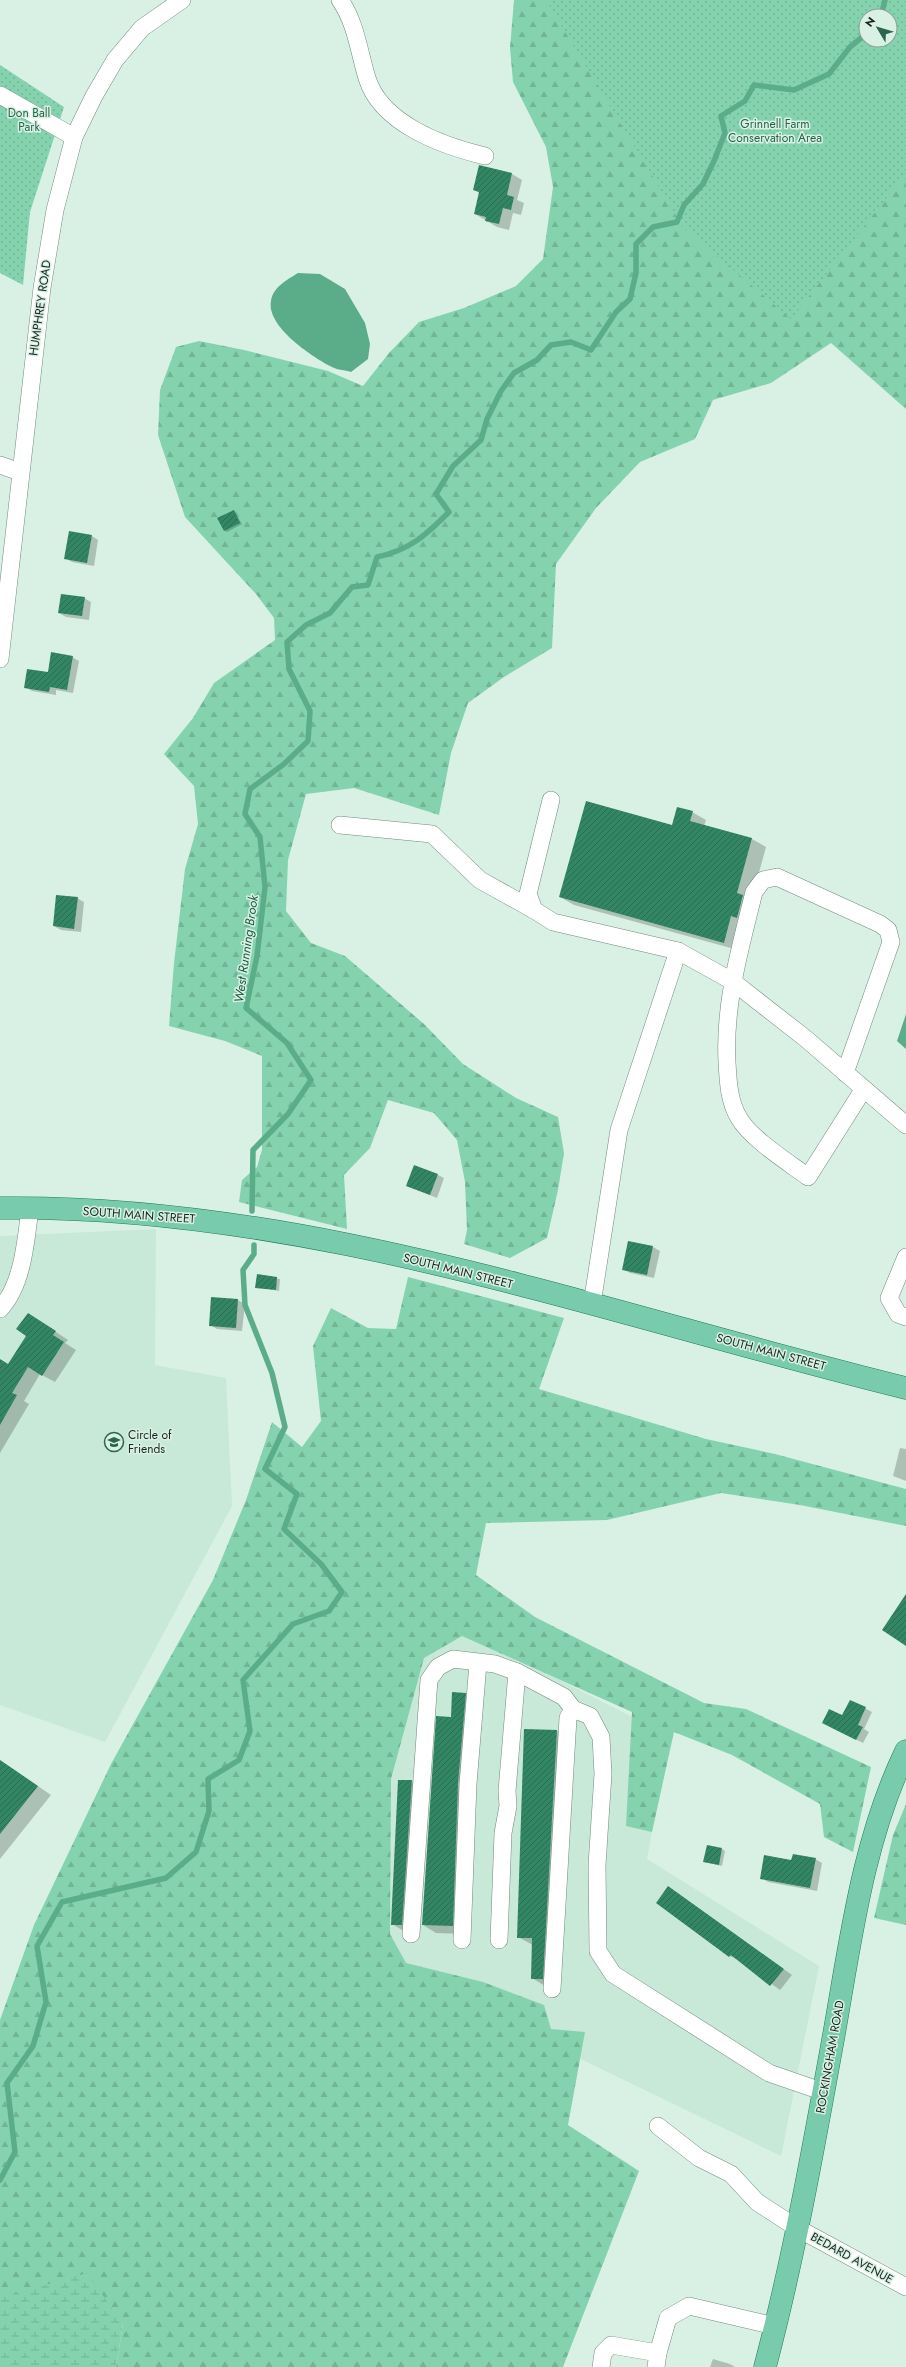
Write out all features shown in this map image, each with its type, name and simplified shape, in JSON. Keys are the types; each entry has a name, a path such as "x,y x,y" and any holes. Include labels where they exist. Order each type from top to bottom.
{"main road":[{"name":"SOUTH MAIN STREET","path":"0,1208 30,1208 164,1215 256,1227 386,1253 592,1304 906,1388"},
{"name":"ROCKINGHAM ROAD","path":"765,2367 797,2228 824,2092 854,1919 870,1847 887,1792 906,1751"}],"street":[{"name":"HUMPHREY ROAD","path":"0,659 42,288 55,210 74,137 94,96 115,60 142,28 182,0"},
{"path":"340,0 350,18 372,90 381,102 401,119 428,137 462,150 485,156"},
{"path":"0,95 74,137"},
{"path":"0,465 20,472"},
{"path":"534,910 528,894 551,800"},
{"path":"340,824 432,834 480,880 554,922 678,950 732,981 805,1038 863,1090 906,1125"},
{"path":"845,1073 890,942 888,930 880,924 777,877 763,880 754,892 732,981 726,1032 728,1087 739,1119 761,1141 808,1178 863,1090"},
{"path":"592,1304 619,1130 678,950"},
{"path":"0,1310 8,1301 24,1256 30,1208"},
{"path":"906,1256 889,1298 898,1314 906,1318"},
{"path":"411,1934 429,1680 438,1667 453,1659 495,1664 517,1672 564,1697 572,1708 590,1716 601,1737 603,1774 597,1865 598,1950 609,1968 619,1978 769,2073 824,2092"},
{"path":"462,1940 468,1784 478,1663"},
{"path":"499,1940 503,1833 508,1806 506,1791 517,1672"},
{"path":"552,1989 568,1718 572,1708"},
{"name":"BEDARD AVENUE","path":"658,2126 699,2158 731,2174 757,2202 797,2228 906,2287"},
{"path":"601,2367 603,2353 612,2345 657,2360 668,2318 689,2306 775,2326"}],"shaded area":[{"path":"298,273 320,274 345,289 365,323 370,344 368,359 351,372 332,367 312,355 282,330 275,320 271,311 272,296 281,284"},
{"path":"906,1014 906,1049 897,1041"},
{"name":"Circle of Friends","path":"156,1229 155,1365 226,1378 232,1506 105,1742 0,1705 0,1236"},
{"path":"377,1586 669,1736 647,1859 819,1966 781,2156 242,1895"}],"green space":[{"path":"514,0 906,0 906,409 831,343 771,383 713,400 695,439 640,462 596,508 556,564 552,648 504,677 468,703 451,753 439,815 354,788 306,794 288,860 286,911 311,943 345,956 424,1024 463,1064 516,1098 558,1117 564,1153 558,1190 547,1238 510,1258 464,1244 467,1230 465,1182 457,1140 434,1113 388,1100 370,1148 344,1175 347,1229 239,1202 242,1180 257,1167 262,1150 262,1056 225,1041 169,1026 174,963 185,869 198,824 194,786 164,754 193,718 214,683 275,640 274,618 256,594 185,517 158,435 160,390 176,347 199,341 244,350 328,371 363,386 389,353 419,322 464,308 516,286 543,259 553,187 546,147 513,82 510,48"},
{"name":"Grinnell Farm Conservation Area","path":"546,0 906,0 906,173 791,319 683,227"},
{"name":"Don Ball Park","path":"0,65 64,107 30,212 23,285 0,273"},
{"path":"408,1277 564,1318 539,1389 706,1439 775,1454 906,1489 906,1526 800,1505 721,1493 607,1520 486,1523 476,1575 535,1617 704,1703 746,1709 871,1767 853,1852 824,1837 820,1804 732,1755 674,1732 652,1832 626,1826 632,1712 462,1636 424,1658 391,1779 390,1934 406,1963 483,1982 544,2005 551,2029 585,2032 568,2125 639,2171 563,2367 116,2367 123,2324 0,2298 0,2020 34,1925 111,1764 213,1580 246,1500 272,1422 302,1447 321,1421 313,1346 331,1308 368,1328 396,1329"},
{"path":"906,1804 906,1925 874,1918 893,1835"},
{"path":"87,2273 123,2324 116,2367 0,2367 0,2298"}],"building":[{"path":"479,165 512,173 507,195 514,197 511,210 503,208 499,224 485,221 486,217 474,214 479,192 473,190"},
{"path":"234,510 240,523 224,531 217,518"},
{"path":"69,531 92,535 87,563 64,559"},
{"path":"61,594 85,597 82,616 58,613"},
{"path":"51,652 73,656 67,690 50,687 49,692 24,688 27,669 48,672"},
{"path":"586,801 672,825 677,807 693,811 690,821 752,838 737,893 743,895 737,918 731,916 724,943 559,897"},
{"path":"56,895 78,897 74,929 53,926"},
{"path":"414,1165 438,1174 430,1195 406,1186"},
{"path":"628,1241 653,1246 647,1275 622,1270"},
{"path":"257,1274 277,1277 276,1290 255,1288"},
{"path":"211,1297 238,1299 236,1328 209,1326"},
{"path":"28,1313 56,1331 53,1335 64,1342 42,1376 28,1367 12,1393 17,1395 0,1425 0,1359 8,1364 26,1336 16,1329"},
{"path":"906,1594 906,1646 882,1630"},
{"path":"452,1692 466,1693 458,1783 453,1926 422,1925 436,1716 451,1717"},
{"path":"850,1700 866,1707 858,1725 863,1727 856,1740 822,1723 829,1709 842,1715"},
{"path":"524,1729 557,1730 543,1979 531,1979 532,1938 517,1938"},
{"path":"0,1760 38,1786 0,1834"},
{"path":"398,1780 412,1780 402,1925 391,1925"},
{"path":"707,1845 722,1848 719,1865 703,1862"},
{"path":"793,1854 816,1858 810,1888 760,1879 764,1855 791,1860"},
{"path":"668,1886 784,1969 770,1986 731,1955 729,1957 656,1903"}],"waterway":[{"name":"West Running Brook","path":"883,8 885,0"},
{"name":"West Running Brook","path":"252,1211 253,1150 288,1114 311,1080 287,1043 246,1008 257,956 265,887 260,837 245,814 250,789 284,764 308,741 310,711 289,669 287,642 306,625 330,613 352,587 368,585 377,557 408,546 433,528 449,512 436,494 453,466 481,440 487,419 501,391 514,373 537,360 551,345 571,342 591,350 616,312 630,299 636,273 636,244 653,227 677,222 684,205 703,184 725,133 721,116 745,101 754,85 794,90 829,74 850,47 858,40"},
{"name":"West Running Brook","path":"0,2180 15,2152 7,2083 33,2046 46,2002 37,1946 62,1902 166,1878 196,1852 209,1811 208,1779 239,1760 250,1731 243,1680 293,1624 329,1611 342,1592 321,1564 284,1529 297,1494 265,1469 285,1427 272,1373 245,1305 243,1270 254,1254 254,1245"}],"place":[{"name":"Circle of Friends","path":"114,1442"}]}
